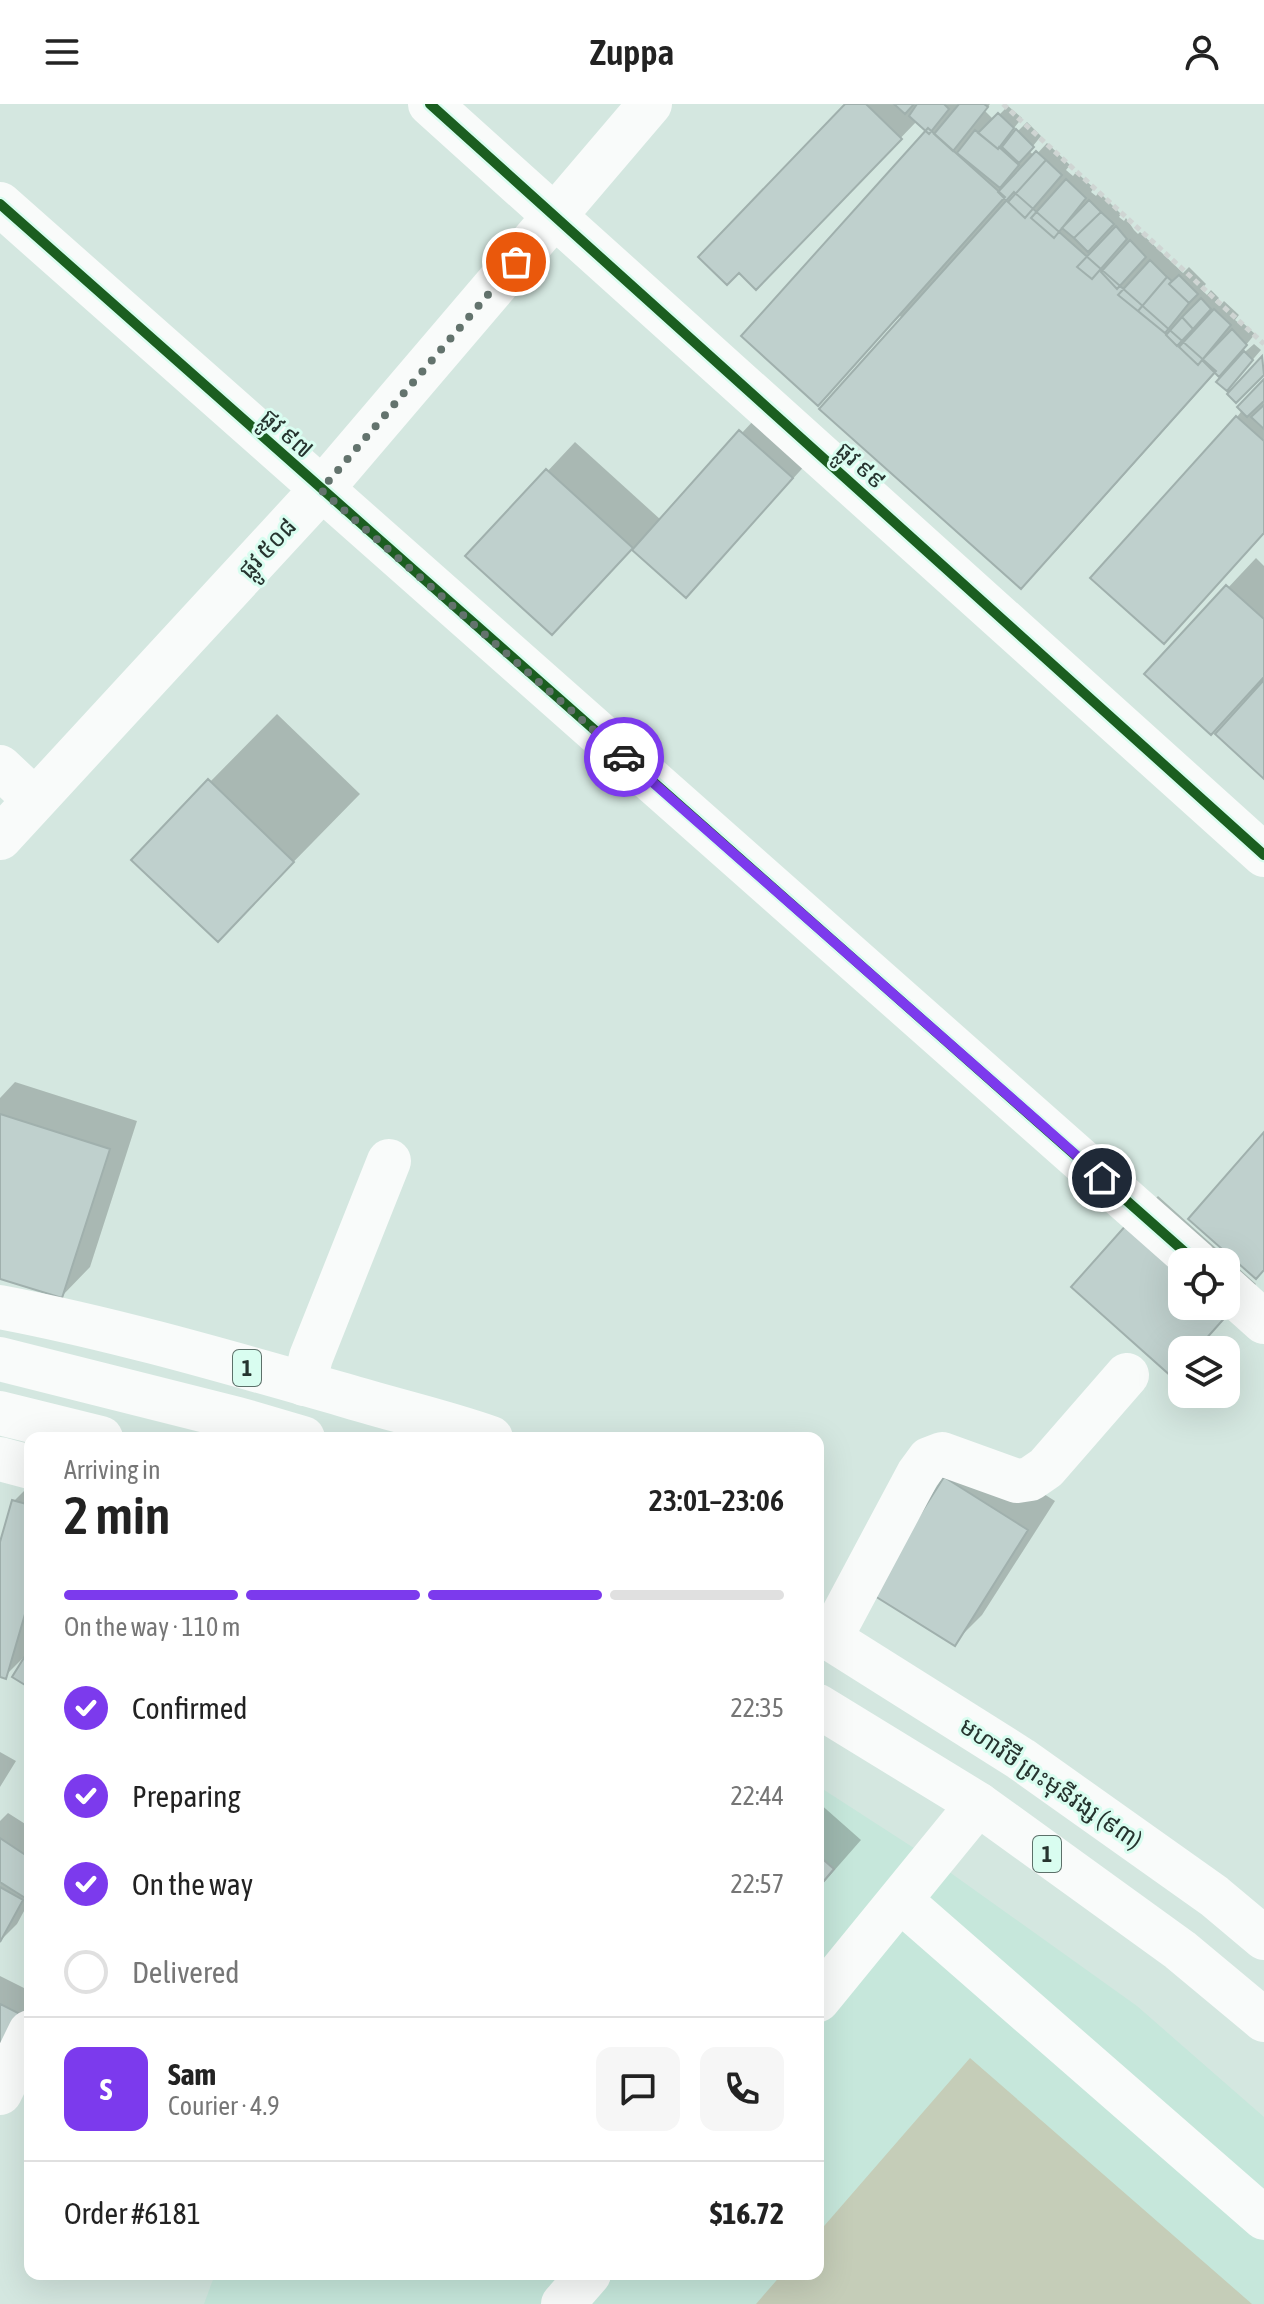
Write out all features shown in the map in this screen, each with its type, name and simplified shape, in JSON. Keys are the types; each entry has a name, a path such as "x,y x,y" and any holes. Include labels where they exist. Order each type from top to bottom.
{"main road":[{"name":"ផ្លូវ ៩៩","path":"430,104 1264,855"},
{"name":"ផ្លូវ ៥០៨","path":"0,838 321,490 650,104"},
{"name":"ផ្លូវ ៩៧","path":"0,204 1180,1248"},
{"path":"0,767 35,800"},
{"path":"304,1384 311,1357 389,1161"},
{"path":"1240,1301 1264,1322"},
{"name":"1","path":"0,1307 48,1316 474,1432"},
{"path":"0,1359 282,1432"},
{"path":"824,1632 929,1459 942,1454 1017,1481 1030,1479 1046,1468 1127,1375"},
{"path":"0,1413 77,1432"},
{"path":"0,1459 24,1465"},
{"name":"មហាវិថី ព្រះមុនីវង្ស (៩៣)","path":"824,1636 1021,1759 1214,1896 1264,1938"},
{"name":"1","path":"824,1710 978,1804 1180,1950 1264,2020"},
{"path":"824,1993 978,1804"},
{"path":"901,1901 1264,2218"},
{"path":"0,2093 24,2044"},
{"path":"563,2304 584,2280"}],"path":[{"path":"1003,104 1264,344"}],"shaded area":[{"path":"824,1790 934,1861 1137,2006 1264,2117 1264,2304 204,2304 213,2280 824,2280"},
{"path":"970,2058 1252,2304 756,2304 777,2280 824,2280 824,2226"}],"building":[{"path":"845,104 866,104 902,139 756,290 739,273 727,285 698,257"},
{"path":"894,104 914,104 905,114"},
{"path":"917,104 944,104 949,109 929,134 909,116"},
{"path":"959,104 984,104 988,107 953,151 934,134"},
{"path":"998,113 1014,128 998,149 978,133"},
{"path":"928,128 1005,197 818,406 741,336"},
{"path":"1016,129 1034,147 1019,163 1002,147"},
{"path":"975,130 1019,165 1000,188 957,153"},
{"path":"1036,151 1046,160 1008,202 998,192"},
{"path":"1046,160 1062,175 1025,218 1008,202"},
{"path":"1066,179 1086,198 1054,238 1031,218"},
{"path":"1014,192 1216,371 1021,589 819,409"},
{"path":"1089,200 1101,212 1074,238 1062,228"},
{"path":"1101,212 1114,224 1088,252 1074,238"},
{"path":"1116,226 1127,239 1092,279 1077,267"},
{"path":"1130,240 1146,257 1117,289 1101,272"},
{"path":"1150,260 1167,277 1138,311 1118,295"},
{"path":"1179,275 1198,294 1189,303 1169,284"},
{"path":"1167,277 1172,281 1169,284 1189,303 1165,333 1138,311"},
{"path":"1201,298 1211,309 1193,329 1182,317"},
{"path":"1214,309 1231,325 1198,365 1179,347"},
{"path":"1182,317 1193,329 1177,346 1166,335"},
{"path":"1232,329 1247,345 1219,377 1202,360"},
{"path":"1244,351 1253,360 1227,391 1216,382"},
{"path":"1262,356 1264,375 1236,403 1227,394"},
{"path":"1264,379 1264,401 1247,417 1237,407"},
{"path":"1264,405 1264,429 1251,417"},
{"path":"1236,416 1264,441 1264,533 1164,644 1090,578"},
{"path":"739,430 793,478 686,598 632,550"},
{"path":"546,469 633,548 552,635 465,556"},
{"path":"1226,585 1264,619 1264,677 1211,735 1144,674"},
{"path":"1264,680 1264,779 1215,734"},
{"path":"208,779 294,862 218,942 131,860"},
{"path":"0,1114 110,1149 62,1298 0,1279"},
{"path":"1264,1132 1264,1270 1256,1279 1240,1265 1240,1248 1221,1248 1188,1219"},
{"path":"1128,1223 1168,1259 1168,1320 1223,1320 1208,1336 1168,1336 1168,1373 1071,1287"},
{"path":"944,1477 1028,1530 955,1646 870,1593"},
{"path":"12,1500 24,1503 24,1618 6,1679 0,1677 0,1542"},
{"path":"24,1658 24,1684 12,1677"},
{"path":"0,1838 24,1854 24,1897 0,1882"},
{"path":"824,1860 834,1869 824,1881"},
{"path":"0,1887 23,1900 0,1942"},
{"path":"0,2004 24,2016 24,2026 0,2054"}],"cycle path":[{"path":"430,104 1264,855"},
{"path":"0,204 1180,1248"}],"way so far":[{"path":"516,262 321,490 624,757"}],"route":[{"path":"624,757 1102,1178"}]}
